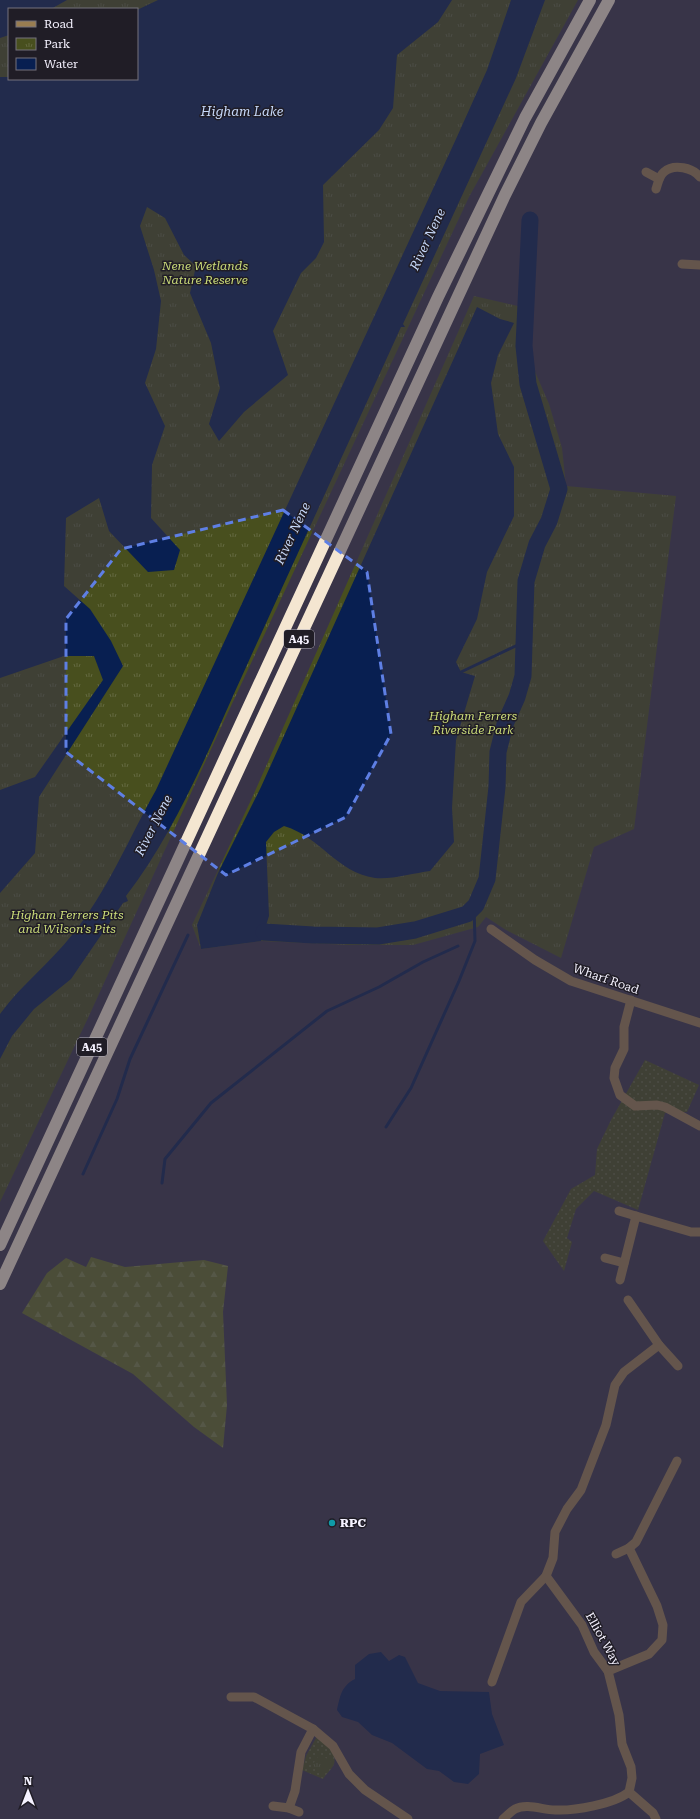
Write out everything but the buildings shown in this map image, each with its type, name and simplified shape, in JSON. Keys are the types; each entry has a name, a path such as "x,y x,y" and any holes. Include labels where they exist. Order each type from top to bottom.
{"highway":[{"name":"A45","path":"0,1245 150,924 438,297 525,118 590,0"},
{"name":"A45","path":"0,1284 505,195 541,123 609,0"}],"street":[{"path":"656,189 659,178 665,170 681,167 697,173 700,177"},
{"path":"646,172 659,178"},
{"path":"682,264 700,265"},
{"name":"Wharf Road","path":"491,929 535,960 571,981 700,1023"},
{"path":"631,1000 624,1027 624,1049 615,1068 614,1078 620,1095 635,1106 657,1105 665,1107 700,1126"},
{"path":"619,1211 691,1232 700,1232"},
{"path":"620,1280 636,1216"},
{"path":"605,1258 624,1263"},
{"path":"628,1300 659,1345 678,1366"},
{"path":"492,1682 521,1602 546,1576 553,1558 555,1532 567,1509 581,1490 606,1425 614,1385 624,1372 659,1345"},
{"path":"616,1554 630,1548 636,1542 677,1461"},
{"path":"608,1671 649,1654 662,1640 663,1624 661,1618 630,1548"},
{"name":"Elliot Way","path":"546,1576 582,1624 594,1652 608,1671 619,1715 622,1744 631,1767 632,1778 629,1792"},
{"path":"231,1697 254,1697 313,1729 333,1746 349,1774 365,1790 408,1819"},
{"path":"289,1808 295,1791 301,1752 313,1729"},
{"path":"503,1819 516,1808 534,1807 555,1810 580,1808 622,1798 629,1792 653,1813 656,1819"},
{"path":"273,1806 289,1808 299,1812"}],"highlighted area":[{"path":"283,510 367,572 391,734 346,817 226,875 66,752 66,619 121,549"}],"green space":[{"name":"Nene Wetlands Nature Reserve","path":"0,0 578,0 469,197 223,723 88,1018 0,1202"},
{"name":"Higham Ferrers Riverside Park","path":"474,296 526,308 524,346 549,404 562,448 566,486 676,496 634,829 594,847 561,958 506,930 486,917 478,927 413,945 349,945 261,941 201,949 192,925 252,798"},
{"path":"645,1060 699,1085 687,1112 665,1113 638,1210 594,1191 576,1209 567,1238 572,1242 564,1271 543,1241 571,1189 595,1175 597,1149 611,1120"},
{"path":"91,1257 125,1267 204,1260 228,1266 223,1312 227,1405 223,1448 194,1427 133,1374 22,1313 47,1273 66,1258 86,1267"},
{"path":"316,1738 327,1744 335,1760 332,1768 323,1779 302,1770 306,1756"},
{"path":"320,1754 332,1762 323,1774 312,1765"}],"water":[{"path":"0,0 67,0 53,8 8,8 8,35 0,38"},
{"name":"Higham Lake","path":"158,0 452,0 438,22 397,55 393,108 379,130 323,185 324,242 316,258 301,273 273,331 288,375 244,412 219,441 209,424 220,388 211,343 190,293 196,266 184,255 165,218 147,207 140,226 154,270 161,301 156,349 145,383 165,426 152,465 151,518 180,550 174,570 148,572 109,531 99,498 66,518 64,586 90,609 111,641 123,666 39,797 35,853 0,893 0,790 35,777 103,680 94,656 64,656 0,678 0,77 8,77 8,80 138,80 138,10"},
{"name":"River Nene","path":"511,0 545,0 516,78 403,324 405,327 401,327 193,784 162,842 126,896 128,901 123,903 71,979 34,1009 12,1036 0,1059 0,1014 17,993 72,935 85,918 107,883 156,790 456,139 487,70"},
{"path":"477,307 500,319 514,323 498,355 491,383 498,434 514,467 514,516 487,572 477,619 456,662 461,672 475,676 456,740 452,808 454,842 430,871 395,877 375,878 350,869 308,838 297,831 284,826 274,832 266,842 269,916 261,941 201,949 197,925 218,873 261,787"},
{"path":"381,1652 389,1661 399,1655 405,1657 418,1683 440,1691 489,1692 492,1714 504,1745 480,1754 479,1774 468,1784 454,1782 439,1771 427,1769 392,1743 372,1735 358,1722 342,1717 337,1710 340,1696 344,1688 355,1679 355,1665 369,1654"}],"waterway":[{"path":"264,932 313,935 378,936 415,930 467,914 476,905 487,879 497,787 498,752 505,724 517,697 523,676 526,581 537,544 549,521 559,489 528,384 524,346 530,220"},
{"path":"461,672 524,642"},
{"path":"386,1127 411,1088 459,981 475,941 474,907"},
{"path":"83,1174 117,1099 130,1059 188,935"},
{"path":"162,1183 165,1159 211,1103 327,1011 379,987 423,962 458,946"}],"place":[{"name":"RPC","path":"332,1523"}],"park label":[{"name":"Higham Ferrers Pits and Wilson's Pits","path":"67,922"}]}
